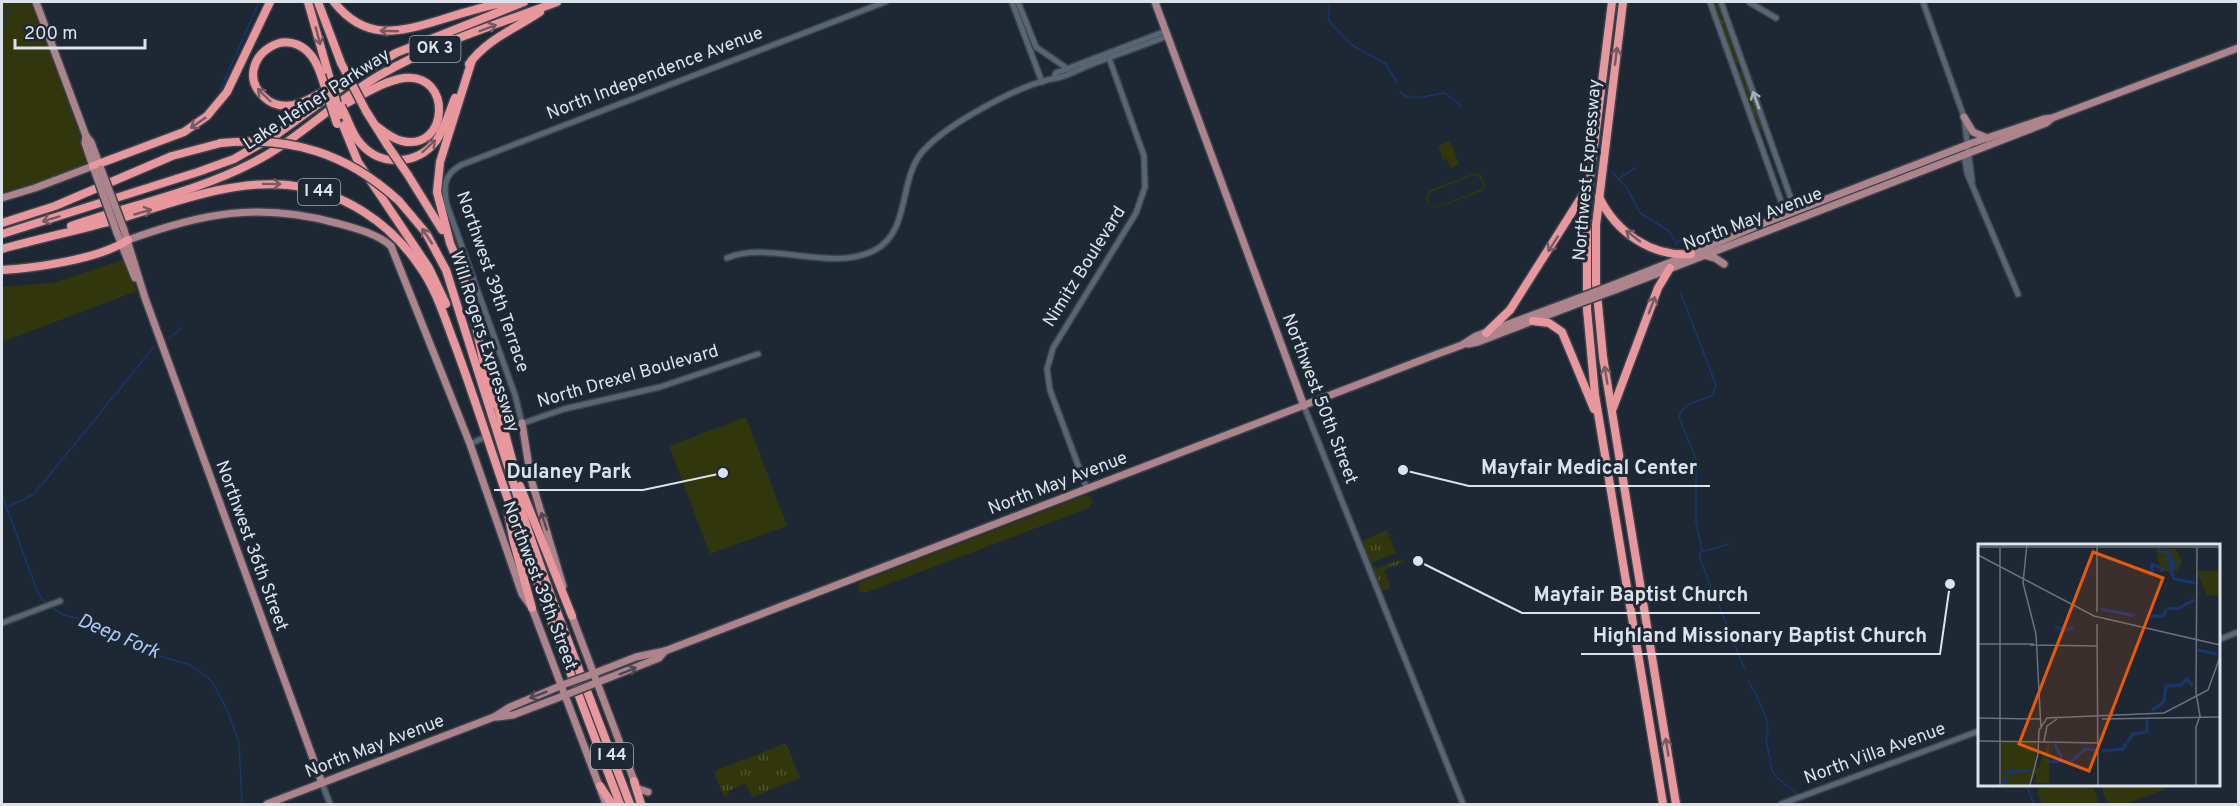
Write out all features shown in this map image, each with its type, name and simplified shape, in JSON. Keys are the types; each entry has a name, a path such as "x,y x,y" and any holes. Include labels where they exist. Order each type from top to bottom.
{"highway":[{"path":"97,168 184,132 199,123 212,111 227,92 270,2"},
{"path":"308,2 324,73 350,142 373,185 437,283 447,308 465,370"},
{"path":"318,2 341,63 366,111 450,243"},
{"path":"333,2 346,15 363,26 395,32 410,30 486,6 508,2"},
{"name":"Lake Hefner Parkway","path":"2,234 226,162 276,135 357,76 417,43 525,2"},
{"path":"331,83 342,122 372,154 390,160 404,160 416,156 433,144 442,131 463,74 472,60 491,41 555,2"},
{"name":"Lake Hefner Parkway","path":"26,242 228,174 276,150 367,83 400,64 555,2"},
{"name":"Northwest Expressway","path":"1618,3 1590,178 1586,244 1587,309 1599,422 1663,804"},
{"name":"Northwest Expressway","path":"1618,3 1595,246 1598,318 1676,804"},
{"path":"342,122 331,83 308,51 290,42 274,44 263,51 256,62 255,84 262,95 272,103 285,105 302,102 357,76"},
{"path":"472,60 438,174 439,204 450,243 468,290 484,358 522,491 572,616"},
{"path":"325,114 383,85 404,78 421,81 436,95 440,107 437,123 429,134 419,140 401,141 375,125"},
{"name":"Will Rogers Expressway","path":"2,223 55,206 172,156 220,143 255,140 277,142 325,153 359,170 386,188 426,233 446,270 551,596 630,804"},
{"path":"1486,333 1510,310 1584,195 1590,178"},
{"name":"Will Rogers Expressway","path":"2,249 241,186 285,185 323,193 350,204 372,217 407,249 434,289 465,370 553,630 620,804"},
{"path":"1599,197 1610,217 1652,249 1668,254 1691,254"},
{"path":"2,270 54,264 124,242"},
{"path":"1612,411 1658,288 1670,268"},
{"path":"1533,321 1549,322 1562,332 1599,422"},
{"path":"484,358 496,429"},
{"path":"502,483 514,543 532,608"},
{"path":"1644,695 1654,706 1660,708"},
{"path":"636,785 643,804"},
{"path":"600,786 612,804"}],"main road":[{"name":"Northwest 36th Street","path":"36,2 86,136 91,141 97,168 120,232 322,783"},
{"name":"Northwest 50th Street","path":"1155,2 1304,406"},
{"name":"North May Avenue","path":"1966,151 1987,138 2052,118 2238,48"},
{"path":"1964,117 1973,132 1987,138"},
{"name":"North May Avenue","path":"1614,287 1691,254 2046,123 2052,118"},
{"path":"2,198 97,168"},
{"name":"Northwest 39th Street","path":"124,242 198,218 255,212 293,214 330,221 368,233 391,246 396,253 470,444 522,594 532,608 567,694 606,804"},
{"name":"North May Avenue","path":"267,804 494,717 510,706 591,674 636,657 656,651 665,651 1462,345 1486,333 1704,255 1791,217"},
{"path":"1704,255 1724,264"},
{"name":"North May Avenue","path":"1462,345 1478,342 1533,321 1569,304"},
{"name":"Northwest 39th Street","path":"522,423 531,479 572,616 591,674 636,785"},
{"name":"North May Avenue","path":"494,717 513,715 659,658 665,651"},
{"path":"636,785 648,792"}],"street":[{"name":"North Independence Avenue","path":"445,184 448,175 459,166 885,2"},
{"path":"1012,2 1042,82"},
{"path":"1018,2 1036,47 1068,69"},
{"path":"1710,2 1784,211 1791,217 1794,207 1720,2"},
{"path":"1749,2 1776,18"},
{"path":"1923,2 1964,117 1966,151 1972,182 2018,294"},
{"path":"1054,77 1056,73 1109,58 1167,33"},
{"path":"727,258 746,253 855,258 875,250 894,231 913,166 925,149 943,134 977,111 1007,96 1167,33"},
{"name":"Nimitz Boulevard","path":"1087,489 1051,396 1047,369 1053,348 1136,213 1145,187 1144,156 1109,58"},
{"path":"1733,70 1744,66"},
{"path":"1757,136 1767,132"},
{"path":"1765,159 1776,155"},
{"path":"1773,180 1785,182"},
{"name":"Northwest 39th Terrace","path":"445,184 447,205 515,395 522,423"},
{"name":"North Drexel Boulevard","path":"506,429 564,409 660,387 758,354"},
{"name":"Northwest 50th Street","path":"1304,406 1463,804"},
{"path":"470,444 481,439"},
{"path":"2,623 60,601"},
{"path":"2219,639 2238,632"},
{"name":"North Villa Avenue","path":"1781,804 1978,731"},
{"name":"Northwest 36th Street","path":"322,783 330,804"}],"green space":[{"path":"2,2 31,2 82,140 87,162 29,186 2,192"},
{"path":"1713,2 1718,2 1740,61 1739,64 1734,63"},
{"path":"1741,71 1744,73 1763,126 1760,130 1757,129 1738,76"},
{"path":"1450,141 1459,164 1451,168 1447,159 1443,160 1438,146"},
{"path":"1475,173 1481,175 1486,186 1482,191 1437,208 1429,205 1426,197 1430,190","holes":["1474,175 1479,177 1484,186 1482,189 1437,207 1430,205 1428,198 1431,192"]},
{"path":"125,259 137,291 2,342 2,287 56,282"},
{"path":"746,417 787,526 710,554 669,446"},
{"path":"1086,495 1090,496 1093,501 1089,508 865,593 858,591 860,582"},
{"path":"1387,530 1396,553 1370,563 1362,541"},
{"path":"1402,559 1404,562 1384,570 1390,586 1381,591 1372,568 1375,566 1376,569"},
{"path":"784,744 788,747 800,778 753,797 745,784 728,791 729,795 724,797 715,775 716,770"},
{"path":"2048,785 2092,785 2098,800 2096,804 2042,804 2037,792 2040,788"},
{"path":"2100,785 2164,785 2166,789 2125,804 2108,804"}],"waterway":[{"path":"220,90 259,2"},
{"path":"1330,2 1328,18 1331,23 1352,45 1386,64 1397,83"},
{"path":"2,27 7,21 9,9"},
{"path":"1400,92 1409,97 1445,93 1461,106"},
{"path":"1621,177 1635,168"},
{"path":"1611,171 1627,188 1640,213 1669,231 1677,245"},
{"path":"1676,242 1701,233"},
{"path":"1681,294 1716,385 1713,395 1688,405 1679,417 1696,459 1696,523 1702,549 1699,557 1745,670"},
{"path":"169,338 182,328"},
{"path":"8,507 34,494 153,348"},
{"name":"Deep Fork","path":"2,495 35,585 41,598 48,604"},
{"path":"1701,552 1729,544"},
{"name":"Deep Fork","path":"51,607 64,615 89,621 134,648 190,665 213,683 229,714 239,742 242,804"},
{"path":"1749,682 1766,718 1768,726 1766,738 1772,771 1796,793"},
{"path":"2026,785 2034,804"}],"place":[{"name":"Mayfair Medical Center","path":"1403,470"},
{"name":"Dulaney Park","path":"723,473"},
{"name":"Mayfair Baptist Church","path":"1418,561"},
{"name":"Highland Missionary Baptist Church","path":"1950,584"}]}
